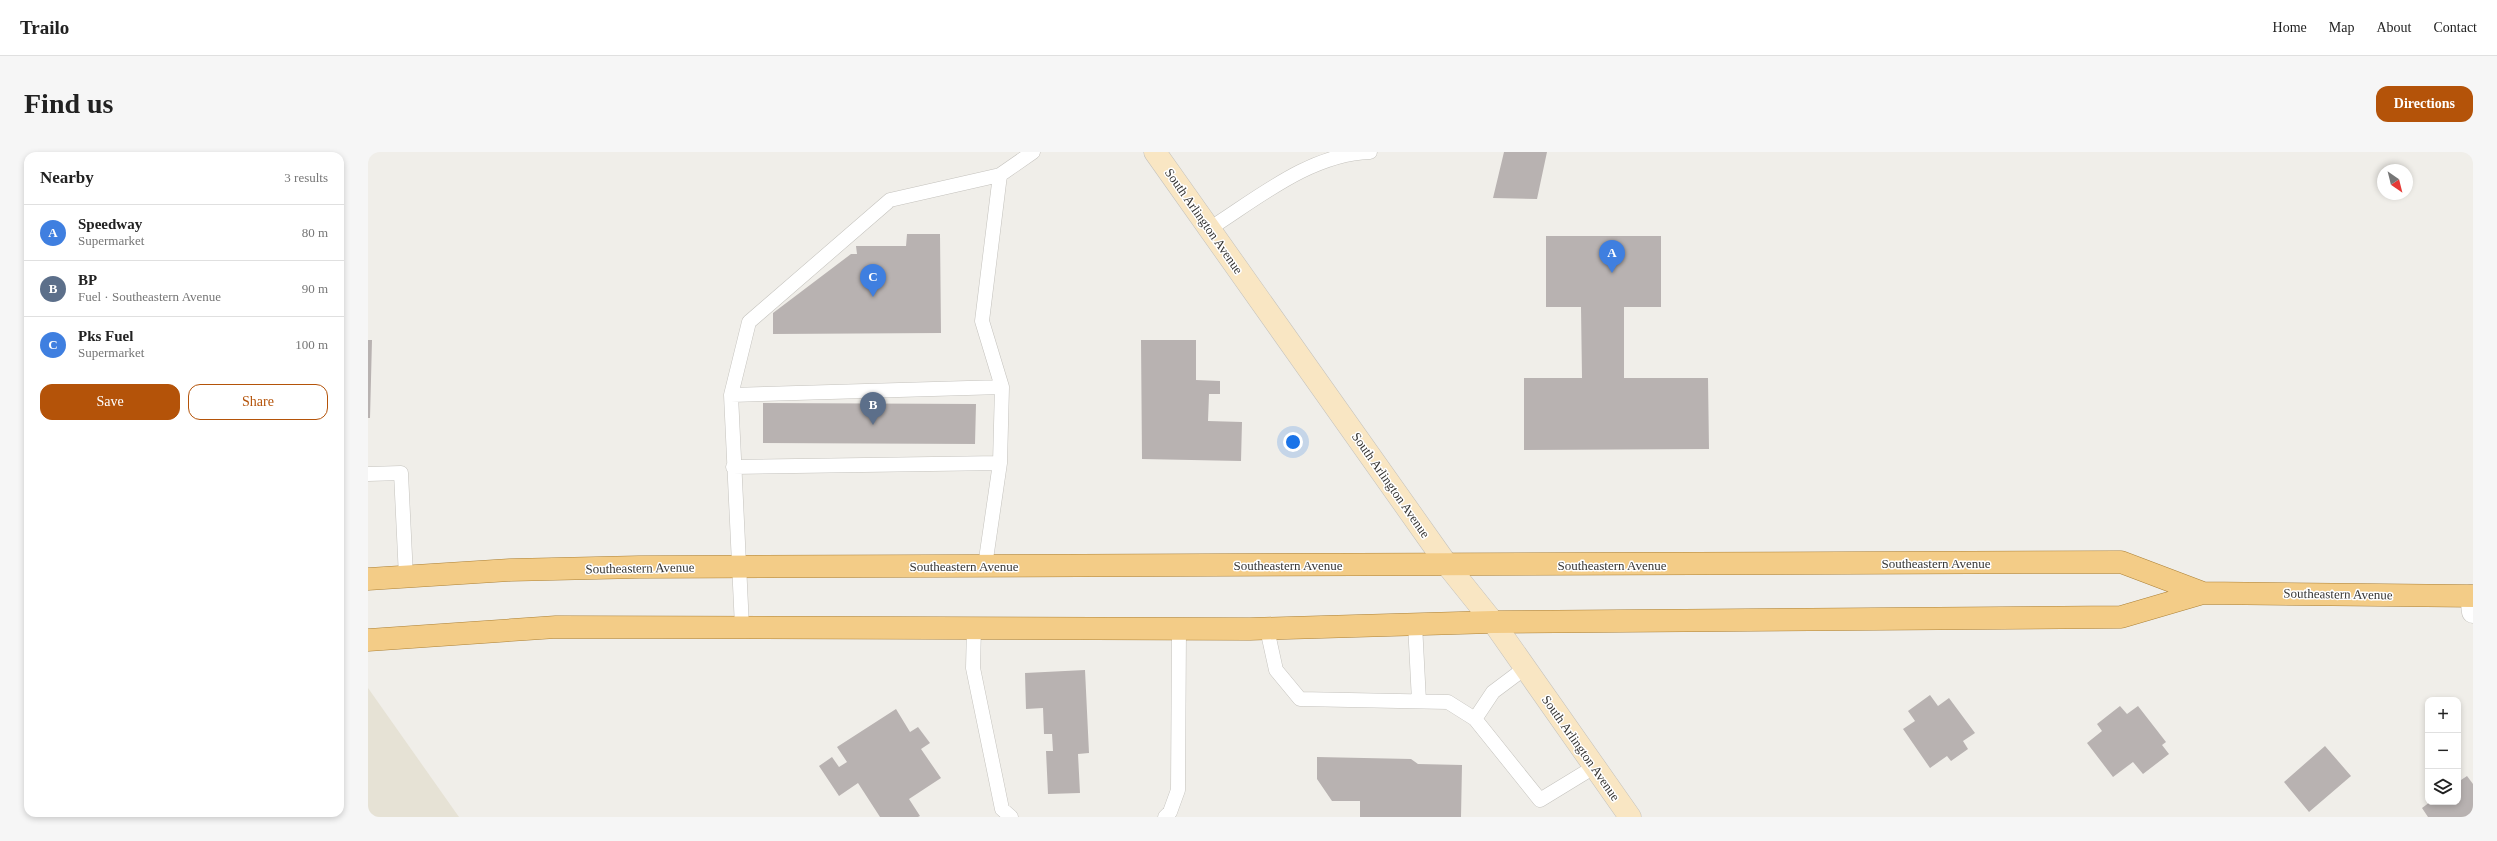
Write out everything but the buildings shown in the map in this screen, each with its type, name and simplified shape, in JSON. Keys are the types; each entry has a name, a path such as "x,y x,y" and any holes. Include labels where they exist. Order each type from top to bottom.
{"main road":[{"name":"South Arlington Avenue","path":"1155,152 1448,566 1493,622 1630,817"},
{"name":"Southeastern Avenue","path":"368,579 510,570 737,567 1448,566 2122,562 2203,593"},
{"name":"Southeastern Avenue","path":"368,640 556,627 1267,629 1493,622 2121,617 2203,593 2472,601"}],"lane":[{"path":"742,627 737,567 731,395 749,322 890,200 1000,176 1033,152"},
{"path":"1210,229 1292,177 1323,161 1353,153 1370,152"},
{"path":"985,566 1000,463 1002,387 982,321 1000,176"},
{"path":"731,395 1002,387"},
{"path":"733,467 1000,463"},
{"path":"368,474 401,473 406,577"},
{"path":"1415,624 1418,701"},
{"path":"974,627 973,668 978,698 1002,809 1011,817"},
{"path":"1165,817 1170,812 1178,790 1179,629"},
{"path":"1267,629 1276,670 1300,699 1448,702 1475,719 1540,800 1594,767"},
{"path":"1475,719 1493,692 1525,668"}],"shaded area":[{"path":"368,688 459,817 368,817"}],"place":[{"name":"Speedway","path":"1612,273"},
{"name":"Pks Fuel","path":"873,297"},
{"name":"BP","path":"873,425"}]}
